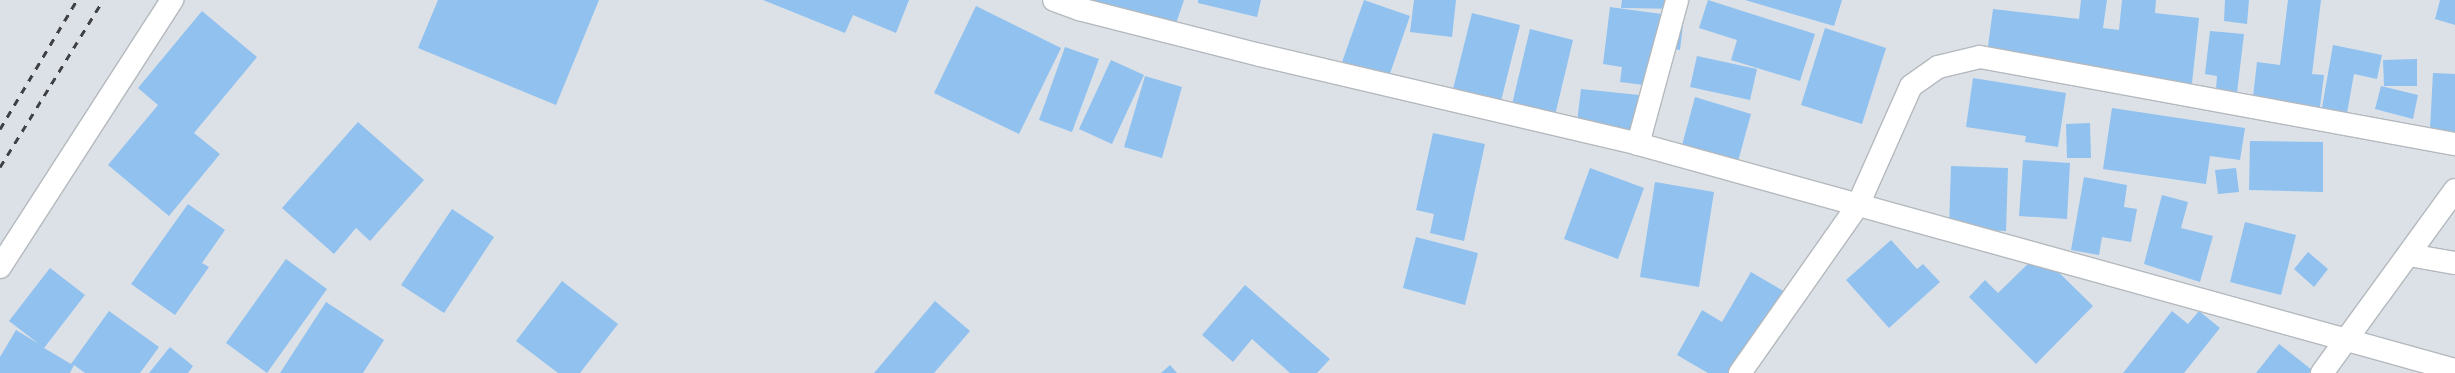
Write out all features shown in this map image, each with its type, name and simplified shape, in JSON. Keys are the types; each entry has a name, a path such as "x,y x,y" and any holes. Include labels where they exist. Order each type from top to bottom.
{"street":[{"path":"0,267 172,0"},
{"path":"1054,0 1080,4 1260,55 1638,144 2455,370"},
{"path":"1638,144 1677,0"},
{"path":"1740,373 1858,205 1912,86 1938,67 1980,57 2455,144"},
{"path":"2322,373 2455,190"},
{"path":"2409,255 2455,263"}],"building":[{"path":"438,0 599,0 556,105 418,48"},
{"path":"763,0 909,0 896,33 853,15 845,33"},
{"path":"1095,0 1184,0 1171,38 1091,11"},
{"path":"1198,0 1261,0 1257,17 1198,3"},
{"path":"1364,0 1410,16 1386,85 1340,68"},
{"path":"1414,0 1456,0 1452,37 1410,32"},
{"path":"1622,0 1686,0 1685,9 1621,8"},
{"path":"1708,0 1815,34 1800,81 1731,60 1737,40 1699,28"},
{"path":"1745,0 1842,0 1834,26"},
{"path":"2081,0 2107,0 2103,28 2119,30 2122,0 2156,0 2155,13 2199,18 2191,92 1986,61 1993,9 2079,19"},
{"path":"2225,0 2249,0 2247,24 2224,21"},
{"path":"2288,0 2321,0 2312,74 2324,75 2319,115 2252,106 2257,62 2280,65"},
{"path":"2440,0 2455,0 2455,25 2435,19"},
{"path":"976,6 1061,48 1019,134 934,93"},
{"path":"1610,7 1684,17 1680,50 1665,48 1660,87 1620,82 1622,67 1603,64"},
{"path":"202,11 257,57 194,133 220,154 169,216 108,165 158,105 138,88"},
{"path":"1472,13 1520,25 1497,117 1449,105"},
{"path":"1825,28 1886,48 1862,124 1801,105"},
{"path":"1530,29 1573,40 1551,132 1508,121"},
{"path":"2210,31 2244,34 2237,93 2216,90 2217,76 2205,74"},
{"path":"2333,45 2382,55 2377,79 2354,74 2345,124 2320,119"},
{"path":"1065,47 1099,59 1072,132 1039,120"},
{"path":"1697,56 1757,69 1750,100 1690,87"},
{"path":"2417,59 2417,86 2384,86 2383,60"},
{"path":"1111,60 1144,75 1112,144 1079,129"},
{"path":"2433,73 2455,74 2455,150 2429,148"},
{"path":"1145,76 1182,87 1162,158 1124,147"},
{"path":"1973,78 2066,93 2058,147 2025,142 2026,136 1966,127"},
{"path":"2381,86 2418,95 2413,119 2375,109"},
{"path":"1581,89 1649,96 1643,147 1575,139"},
{"path":"1695,97 1751,114 1737,165 1681,149"},
{"path":"2112,108 2245,128 2240,160 2210,156 2206,184 2103,169"},
{"path":"358,122 424,180 370,241 356,228 334,254 282,208"},
{"path":"2090,123 2091,158 2067,158 2066,124"},
{"path":"1433,133 1485,144 1464,241 1430,233 1434,214 1416,210"},
{"path":"2250,141 2323,142 2323,192 2249,190"},
{"path":"2023,160 2070,163 2067,219 2019,216"},
{"path":"1951,166 2008,168 2006,231 1949,229"},
{"path":"1590,168 1644,188 1618,259 1564,239"},
{"path":"2236,168 2239,192 2218,194 2215,170"},
{"path":"2084,177 2127,185 2124,207 2137,209 2131,242 2102,237 2099,255 2071,250"},
{"path":"1655,182 1714,192 1699,287 1640,277"},
{"path":"2162,195 2188,202 2181,228 2213,236 2200,282 2144,264"},
{"path":"188,204 225,230 202,263 209,267 175,315 131,284"},
{"path":"452,209 494,237 444,313 401,285"},
{"path":"2245,222 2296,235 2281,295 2230,282"},
{"path":"1416,237 1478,253 1465,305 1403,288"},
{"path":"1891,240 1917,269 1923,264 1940,282 1889,328 1846,280"},
{"path":"2308,252 2328,269 2314,287 2294,269"},
{"path":"2039,253 2093,306 2036,364 1969,297 1985,280 1998,293"},
{"path":"286,259 327,289 267,373 226,343"},
{"path":"50,268 85,295 44,348 71,364 109,311 159,347 140,373 85,373 74,365 70,373 0,373 0,357 16,330 39,344 9,321"},
{"path":"1751,272 1797,299 1754,373 1708,373 1677,355 1702,310 1722,322"},
{"path":"562,281 618,324 580,373 558,373 516,341"},
{"path":"1245,285 1330,359 1317,373 1290,373 1252,339 1233,362 1202,335"},
{"path":"935,301 970,331 934,373 874,373"},
{"path":"326,302 384,340 363,373 280,373"},
{"path":"2172,311 2188,324 2199,311 2220,328 2184,373 2123,373"},
{"path":"2279,344 2312,370 2309,373 2256,373"},
{"path":"170,347 193,366 188,373 149,373"},
{"path":"1170,365 1177,373 1161,373"}],"railway":[{"path":"0,129 77,0"},
{"path":"0,167 103,0"}]}
